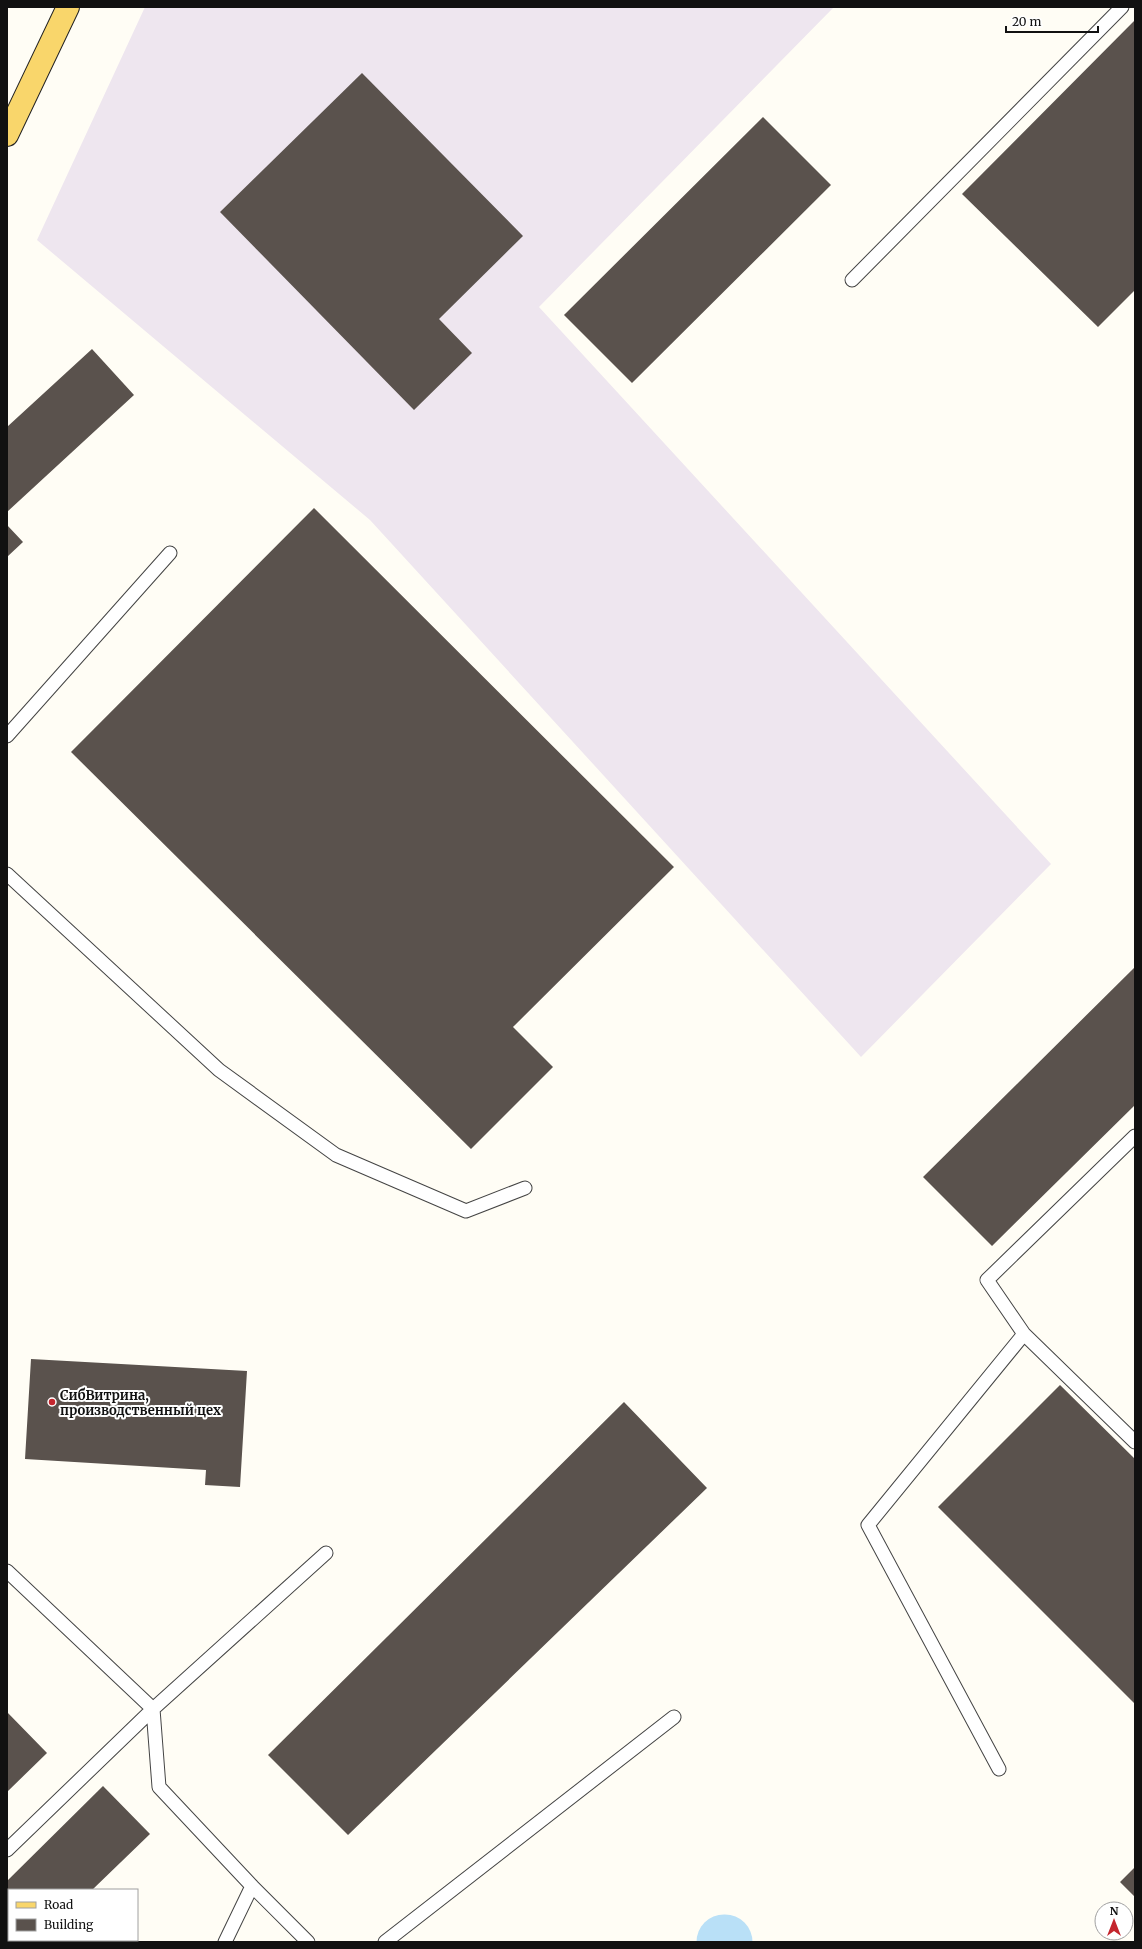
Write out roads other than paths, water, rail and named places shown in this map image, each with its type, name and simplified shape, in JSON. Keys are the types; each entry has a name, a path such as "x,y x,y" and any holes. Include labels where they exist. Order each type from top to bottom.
{"main road":[{"path":"7,135 68,7"}],"lane":[{"path":"852,280 1122,7"},
{"path":"7,736 170,553"},
{"path":"7,874 219,1070 336,1155 466,1211 525,1188"},
{"path":"1135,1136 987,1280 1024,1334 1135,1442"},
{"path":"999,1769 868,1525 1024,1334"},
{"path":"7,1850 153,1709 326,1553"},
{"path":"7,1571 153,1709 159,1787 252,1886 308,1942"},
{"path":"385,1942 674,1717"},
{"path":"225,1942 252,1886"}],"place":[{"name":"СибВитрина, производственный цех","path":"52,1402"}]}
